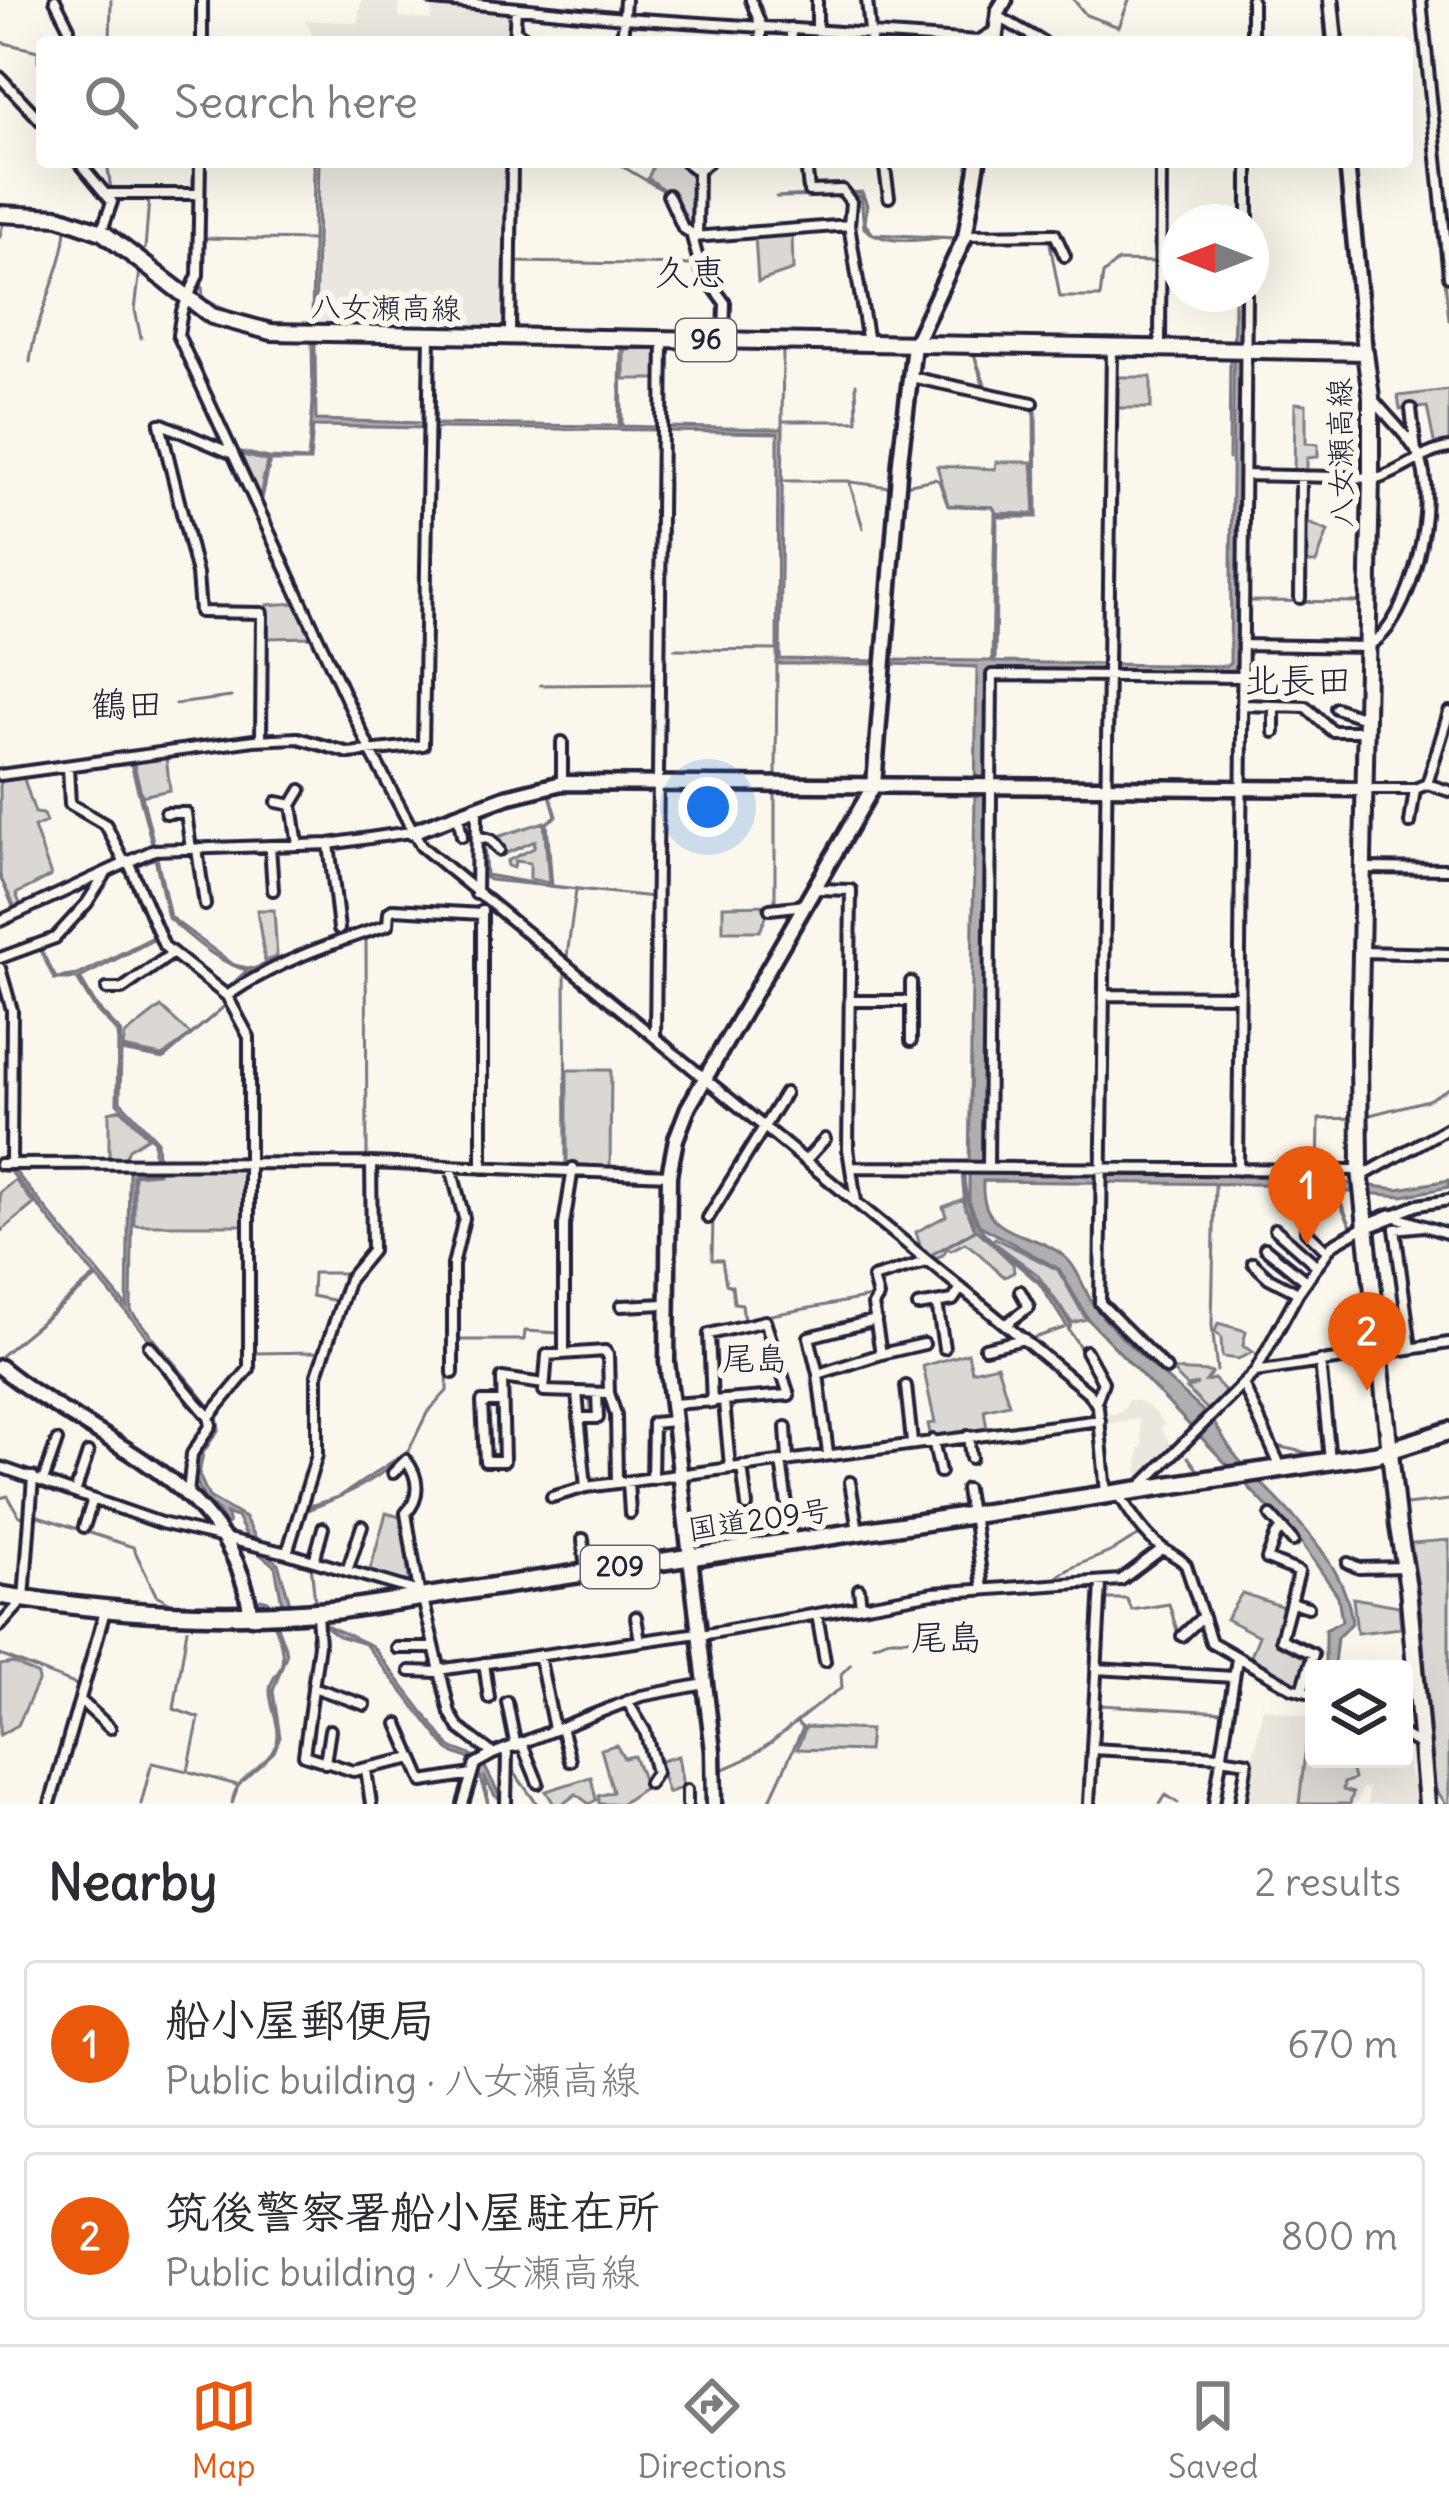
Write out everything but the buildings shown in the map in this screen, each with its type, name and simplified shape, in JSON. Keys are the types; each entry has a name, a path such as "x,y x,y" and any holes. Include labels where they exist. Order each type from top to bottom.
{"highway":[{"name":"国道209号","path":"0,1595 105,1611 251,1617 317,1612 1277,1470 1390,1449 1449,1431"}],"main road":[{"name":"八女瀬高線","path":"0,214 59,217 102,232 187,300 227,321 271,332 1365,352 1371,397 1371,478 1363,724 1360,1174 1424,1747 1426,1804"}],"street":[{"path":"55,0 69,28"},
{"path":"202,0 202,36"},
{"path":"433,0 858,36"},
{"path":"622,36 625,0"},
{"path":"751,0 761,36"},
{"path":"817,0 817,30"},
{"path":"866,0 871,36"},
{"path":"987,0 999,20 1031,36"},
{"path":"1252,0 1252,36"},
{"path":"1331,0 1334,36"},
{"path":"1421,0 1449,276"},
{"path":"514,36 520,6"},
{"path":"790,28 791,36"},
{"path":"514,31 522,36"},
{"path":"0,77 36,116"},
{"path":"84,168 108,194 112,211 102,232"},
{"path":"200,168 198,275 178,334 371,752 421,846 1096,1402"},
{"path":"510,337 512,168"},
{"path":"694,168 698,171"},
{"path":"701,168 695,237 701,270 725,303 724,340"},
{"path":"807,168 809,191 842,190 851,202 849,225 868,344"},
{"path":"885,168 889,196"},
{"path":"713,1804 713,1751 701,1634 671,1404 669,1175 688,1108 874,785 899,461 914,345 965,235 977,168"},
{"path":"1160,349 1161,168"},
{"path":"1247,204 1248,168"},
{"path":"1348,168 1365,352"},
{"path":"108,194 199,194"},
{"path":"668,195 683,228 695,237 849,225"},
{"path":"965,235 1055,234 1065,256"},
{"path":"1238,1170 1245,475 1240,350 1244,312"},
{"path":"0,775 261,740 298,738 349,753 423,746 430,336"},
{"path":"655,1038 663,339"},
{"path":"1112,348 1100,1303 1166,1369"},
{"path":"910,376 1034,403"},
{"path":"1371,397 1418,456"},
{"path":"1243,645 1369,646 1395,620 1425,523 1426,492 1411,409"},
{"path":"232,453 160,424 197,574 200,612 262,613 261,740"},
{"path":"1245,475 1371,478 1400,471 1418,456 1449,448"},
{"path":"1300,598 1301,476"},
{"path":"988,1168 984,786 992,675 1243,677"},
{"path":"1242,705 1306,706 1332,731 1363,724"},
{"path":"1274,706 1274,733"},
{"path":"1336,708 1363,724"},
{"path":"1426,784 1449,712"},
{"path":"562,742 562,783"},
{"path":"68,766 70,804 106,825 164,946 227,996 249,1036 249,1369 209,1417"},
{"path":"0,921 154,850 329,844 411,832 562,783 1241,790 1415,789 1426,784 1449,791"},
{"path":"1410,823 1415,789"},
{"path":"298,845 292,805 301,790"},
{"path":"277,802 292,805"},
{"path":"477,808 482,1168"},
{"path":"166,813 186,813 205,905"},
{"path":"458,815 462,836"},
{"path":"477,836 491,840 499,850"},
{"path":"329,844 339,928"},
{"path":"270,846 273,890"},
{"path":"1363,867 1449,868"},
{"path":"0,958 55,938 108,871"},
{"path":"817,889 851,890 851,1167 856,1202"},
{"path":"189,900 203,893"},
{"path":"770,909 808,905"},
{"path":"227,996 263,971 308,951 388,926 388,912 394,909 482,914"},
{"path":"1361,952 1449,954"},
{"path":"106,989 122,989 173,953"},
{"path":"0,968 12,1010 6,1164 371,1163 669,1175"},
{"path":"911,982 911,1042"},
{"path":"1104,995 1239,996"},
{"path":"850,1001 911,1001"},
{"path":"708,1218 785,1093"},
{"path":"851,1167 1360,1174 1449,1127"},
{"path":"806,1160 825,1138"},
{"path":"287,1553 317,1455 317,1375 349,1279 372,1251 371,1163"},
{"path":"452,1168 464,1218 453,1264 453,1373"},
{"path":"564,1353 564,1225 573,1168"},
{"path":"1139,1488 1255,1372 1298,1293 1328,1250 1364,1227 1418,1205 1449,1201"},
{"path":"1392,1216 1449,1234"},
{"path":"1412,1348 1395,1229 1423,1226"},
{"path":"1276,1229 1316,1264"},
{"path":"1306,1231 1328,1250"},
{"path":"1264,1248 1306,1281"},
{"path":"881,1354 873,1278 928,1261"},
{"path":"1253,1263 1298,1293"},
{"path":"918,1306 953,1300 961,1288"},
{"path":"1006,1324 1029,1307 1020,1291"},
{"path":"937,1303 944,1348"},
{"path":"621,1306 668,1304"},
{"path":"828,1454 809,1337 876,1320"},
{"path":"671,1404 724,1402 789,1395 765,1321 709,1334 712,1402"},
{"path":"986,1348 1024,1339"},
{"path":"1255,1372 1449,1342"},
{"path":"818,1374 924,1344"},
{"path":"149,1346 209,1417 211,1425 192,1454 188,1493"},
{"path":"609,1393 544,1391 544,1357 605,1351 630,1513"},
{"path":"1087,1351 1102,1382 1096,1402 1112,1492 1162,1549 1186,1565 1211,1642 1305,1692"},
{"path":"1320,1361 1330,1461"},
{"path":"0,1367 188,1493 227,1540 249,1597 251,1617"},
{"path":"500,1402 482,1402 484,1460 504,1461 502,1378 544,1384"},
{"path":"1243,1384 1278,1460 1277,1470"},
{"path":"906,1386 912,1442"},
{"path":"577,1393 586,1487"},
{"path":"579,1418 598,1418 597,1393"},
{"path":"724,1402 730,1467"},
{"path":"552,1497 586,1487 1100,1420"},
{"path":"652,1479 653,1423 674,1421"},
{"path":"786,1427 792,1542"},
{"path":"968,1436 971,1458"},
{"path":"933,1440 940,1472"},
{"path":"0,1626 24,1599 38,1479 57,1441"},
{"path":"75,1493 88,1453"},
{"path":"393,1473 406,1460 416,1478 415,1502 406,1513 450,1713 459,1728 493,1754"},
{"path":"742,1466 747,1506"},
{"path":"0,1467 421,1597"},
{"path":"850,1482 858,1532"},
{"path":"966,1489 983,1589"},
{"path":"84,1527 93,1499"},
{"path":"1271,1516 1293,1541"},
{"path":"347,1571 362,1526"},
{"path":"314,1561 323,1528"},
{"path":"1283,1529 1276,1534 1267,1559 1299,1572 1281,1639 1313,1654 1302,1691"},
{"path":"583,1539 586,1573"},
{"path":"410,1671 701,1634 983,1589 1101,1583 1132,1574 1162,1549"},
{"path":"1348,1563 1360,1568 1405,1567"},
{"path":"1089,1804 1101,1583"},
{"path":"859,1589 861,1606"},
{"path":"1291,1602 1308,1607"},
{"path":"50,1804 105,1611"},
{"path":"317,1612 319,1643 304,1755 366,1770 413,1758"},
{"path":"817,1614 825,1660"},
{"path":"636,1617 640,1641"},
{"path":"1182,1636 1202,1617"},
{"path":"397,1648 433,1648"},
{"path":"539,1655 570,1761"},
{"path":"1214,1804 1237,1658"},
{"path":"484,1664 489,1698"},
{"path":"1096,1669 1234,1677"},
{"path":"463,1804 475,1764 493,1754 626,1701 706,1684"},
{"path":"313,1687 365,1705"},
{"path":"80,1700 110,1728"},
{"path":"626,1701 645,1731 656,1772 650,1783"},
{"path":"506,1804 515,1748 507,1702"},
{"path":"398,1724 423,1782 472,1774"},
{"path":"326,1762 330,1730"},
{"path":"1413,1740 1424,1747"},
{"path":"515,1748 538,1783"},
{"path":"1092,1749 1247,1762 1240,1804"},
{"path":"366,1770 371,1804"},
{"path":"687,1790 687,1804"}],"shaded area":[{"path":"361,0 399,2 399,17 431,20 432,7 508,12 510,36 313,36 305,20 358,23"},
{"path":"314,168 319,168 315,326"},
{"path":"320,168 509,168 505,330 424,329 424,316 392,315 391,329 317,327"},
{"path":"652,168 686,168 693,173 691,230 684,226 672,198 648,178"},
{"path":"862,192 867,205 865,224 873,234 864,228 861,196 775,197"},
{"path":"792,232 793,270 758,282 755,236"},
{"path":"873,234 957,238 896,240"},
{"path":"1234,312 1242,312 1238,664 1234,672 988,674 983,1171 1331,1177 1338,1182 1398,1189 1449,1180 1449,1187 1403,1196 1336,1191 1351,1226 1330,1185 983,1181 984,1201 1001,1225 1069,1261 1109,1323 1208,1416 1235,1456 1309,1534 1338,1577 1352,1623 1337,1638 1334,1660 1325,1660 1325,1630 1342,1621 1338,1596 1301,1542 1088,1319 1059,1269 979,1225 969,1201 969,1173 964,1173 966,1194 977,1223 996,1244 1046,1289 1071,1325 1069,1330 1039,1283 977,1230 929,1256 976,1229 965,1207 962,1172 855,1169 969,1171 977,667 891,664 891,660 992,661 995,514 1035,515 1030,399 1036,408 1037,517 997,517 995,662 1230,663"},
{"path":"312,343 316,420 424,423 425,428 313,426 310,461 270,461 261,504 268,460 237,451 308,460"},
{"path":"659,348 659,379 624,379 624,349"},
{"path":"621,349 622,426 658,430 433,428 433,424 619,426"},
{"path":"974,354 986,387 1030,399 984,388"},
{"path":"1115,377 1151,377 1151,408 1115,408"},
{"path":"1449,390 1449,446 1435,447 1427,407 1400,409 1398,396"},
{"path":"1295,403 1306,404 1306,443 1318,444 1318,457 1307,458 1307,474 1294,474"},
{"path":"666,427 783,429 780,659 878,664 777,664 778,433 666,431"},
{"path":"237,456 267,461 259,501"},
{"path":"996,462 1032,462 1035,514 948,505 937,466 995,469"},
{"path":"1301,520 1328,531 1316,563 1301,563"},
{"path":"297,603 312,637 267,638 267,605"},
{"path":"166,756 170,790 141,796 133,760"},
{"path":"133,762 170,917 234,965 253,969 276,960 227,989 247,970 236,967 215,955 168,918 155,858 129,869 157,938 80,978 97,1007 121,1032 121,1049 163,1058 227,1004 163,1059 121,1051 120,1101 157,1140 158,1160 154,1160 154,1141 117,1103 118,1033 96,1010 77,979 54,979 39,947 56,978 78,975 153,937 124,868 155,855 131,764 0,781"},
{"path":"23,776 35,813 43,814 46,822 34,827 51,876 16,894 21,906 16,909 0,877 0,780"},
{"path":"549,791 557,816 547,823 552,886 653,897 490,880 481,875 482,815 486,875 550,886 545,824 556,816"},
{"path":"544,822 549,883 530,879 530,863 515,861 514,868 508,866 507,861 534,848 535,841 505,854 497,837"},
{"path":"771,905 760,931 723,931 723,906"},
{"path":"257,910 274,910 277,957 265,961"},
{"path":"161,1007 191,1035 162,1056 123,1048 125,1035"},
{"path":"567,1070 611,1070 610,1167 567,1164"},
{"path":"121,1109 148,1137 129,1149 124,1160 109,1160 109,1112"},
{"path":"0,1168 13,1169 127,1307 129,1169 158,1168 157,1172 133,1174 131,1311 212,1409 97,1277 23,1337 95,1276 11,1172"},
{"path":"159,1168 244,1168 244,1225 134,1225 134,1175 158,1173"},
{"path":"15,1180 34,1204 0,1232 0,1192"},
{"path":"963,1199 974,1227 1013,1264 1014,1272 1005,1277 965,1243 930,1260 922,1251 916,1232 946,1216 943,1207"},
{"path":"995,1238 1058,1270 1086,1319 1072,1323 1037,1274 992,1241"},
{"path":"1218,1323 1246,1331 1243,1346 1253,1352 1238,1359 1222,1357 1221,1337 1215,1332"},
{"path":"968,1353 972,1371 997,1365 1009,1404 984,1410 987,1429 931,1437 928,1424 935,1423 923,1366"},
{"path":"1171,1370 1212,1373 1206,1381 1214,1379 1229,1395 1211,1413 1187,1389 1198,1384 1187,1386"},
{"path":"1127,1400 1152,1409 1165,1424 1161,1428 1173,1448 1142,1475 1138,1475 1139,1448 1143,1447 1139,1419 1104,1424 1104,1414 1116,1414 1127,1406"},
{"path":"217,1415 219,1429 203,1453 199,1475 209,1497 245,1518 257,1540 292,1548 306,1507 338,1497 307,1510 294,1550 262,1550 278,1563 292,1610 283,1609 275,1566 253,1549 237,1517 226,1514 229,1523 225,1525 193,1474"},
{"path":"408,1451 375,1478 340,1496"},
{"path":"386,1513 401,1517 410,1586 369,1574"},
{"path":"1449,1540 1446,1804 1435,1788 1411,1543"},
{"path":"1242,1593 1284,1607 1276,1641 1307,1657 1299,1683 1249,1661 1259,1636 1226,1619"},
{"path":"1353,1598 1399,1606 1401,1628 1357,1633"},
{"path":"261,1599 268,1601 287,1653 273,1691 280,1737 274,1752 267,1758 278,1739 270,1689 282,1656 276,1630 258,1602"},
{"path":"322,1623 372,1646 450,1747 476,1757 485,1767 502,1800 484,1776 488,1804 475,1761 449,1751 365,1644 338,1636"},
{"path":"13,1663 38,1675 38,1682 18,1725 0,1735 0,1665"},
{"path":"1263,1708 1305,1716 1305,1768 1409,1768 1412,1778 1417,1773 1418,1804 1368,1804 1368,1788 1362,1788 1357,1804 1243,1804"},
{"path":"806,1727 870,1730 868,1751 797,1749"},
{"path":"616,1745 624,1758 634,1756 646,1787 621,1804 599,1804 599,1796 613,1792 601,1749"},
{"path":"1305,1753 1305,1768 1351,1768 1354,1779 1344,1783 1343,1790 1353,1793 1350,1804 1299,1804"},
{"path":"678,1756 683,1787 668,1793 658,1762"},
{"path":"591,1777 596,1800 589,1804 576,1794 563,1804 554,1804 546,1791"}],"waterway":[{"path":"110,36 111,0"},
{"path":"1074,0 1086,15 1119,27 1129,0"},
{"path":"1322,0 1326,36"},
{"path":"1419,14 1449,320"},
{"path":"0,42 36,51"},
{"path":"108,168 111,190"},
{"path":"196,168 196,189"},
{"path":"625,168 664,191"},
{"path":"1165,182 1165,341 1236,342"},
{"path":"145,249 149,199"},
{"path":"194,200 196,245"},
{"path":"0,237 3,223"},
{"path":"30,362 66,228"},
{"path":"203,238 313,240"},
{"path":"978,242 1049,238 1060,297 1100,297 1103,274 1118,261 1157,262"},
{"path":"516,262 695,265"},
{"path":"140,270 135,310 141,338"},
{"path":"201,274 203,298 215,305 254,318 308,326"},
{"path":"782,421 783,352"},
{"path":"1229,459 1230,358"},
{"path":"782,428 782,421 857,421 856,384"},
{"path":"905,485 935,479 948,506 993,507 996,514"},
{"path":"780,481 849,481 863,528"},
{"path":"851,482 890,487"},
{"path":"1248,601 1360,602"},
{"path":"675,649 775,650"},
{"path":"776,773 777,664"},
{"path":"540,685 656,684"},
{"path":"176,704 231,697"},
{"path":"1374,794 1426,789"},
{"path":"775,791 775,902"},
{"path":"1232,1164 1237,796"},
{"path":"0,876 14,909"},
{"path":"567,956 576,890"},
{"path":"770,980 821,894"},
{"path":"662,898 659,1036 666,1041"},
{"path":"366,937 367,1159"},
{"path":"527,942 565,973 566,1164"},
{"path":"1366,1116 1428,1100 1449,1088"},
{"path":"1318,1179 1319,1119 1357,1118"},
{"path":"765,1135 713,1220 712,1260 722,1260 726,1284 732,1286 734,1303 742,1304 744,1320 871,1297 867,1275 917,1258"},
{"path":"230,1401 253,1372 254,1353 318,1352 337,1301 312,1296 313,1273 347,1273 367,1249 367,1168"},
{"path":"456,1340 524,1340 525,1331 559,1333 558,1232 566,1174"},
{"path":"1215,1184 1212,1325 1217,1371"},
{"path":"408,1452 427,1413 447,1391 449,1305"},
{"path":"1031,1339 1064,1328"},
{"path":"1,1356 23,1337"},
{"path":"1276,1446 1317,1455"},
{"path":"1188,1457 1199,1472"},
{"path":"0,1498 8,1496 19,1516 26,1517"},
{"path":"1406,1505 1449,1500"},
{"path":"35,1515 133,1547 156,1595 178,1607"},
{"path":"1052,1581 1142,1535"},
{"path":"311,1564 315,1602"},
{"path":"1101,1664 1104,1590"},
{"path":"1104,1599 1127,1599 1132,1610 1169,1604 1180,1640 1184,1637"},
{"path":"0,1633 26,1607"},
{"path":"152,1763 188,1771 199,1718 174,1709 187,1629"},
{"path":"873,1645 889,1639 938,1642 973,1637"},
{"path":"0,1655 77,1685"},
{"path":"720,1770 753,1755 842,1688 841,1674 851,1664"},
{"path":"1094,1804 1100,1674"},
{"path":"451,1703 461,1722 494,1748"},
{"path":"1100,1705 1224,1712"},
{"path":"768,1804 803,1728 798,1724"},
{"path":"141,1804 151,1766"},
{"path":"511,1768 537,1804"},
{"path":"190,1772 237,1785"},
{"path":"1160,1804 1166,1795 1178,1803"}],"place":[{"name":"船小屋郵便局","path":"1307,1245"},
{"name":"筑後警察署船小屋駐在所","path":"1367,1391"}],"district":[{"name":"久恵","path":"690,272"},
{"name":"北長田","path":"1298,680"},
{"name":"鶴田","path":"127,704"},
{"name":"尾島","path":"755,1358"},
{"name":"尾島","path":"947,1637"}]}
